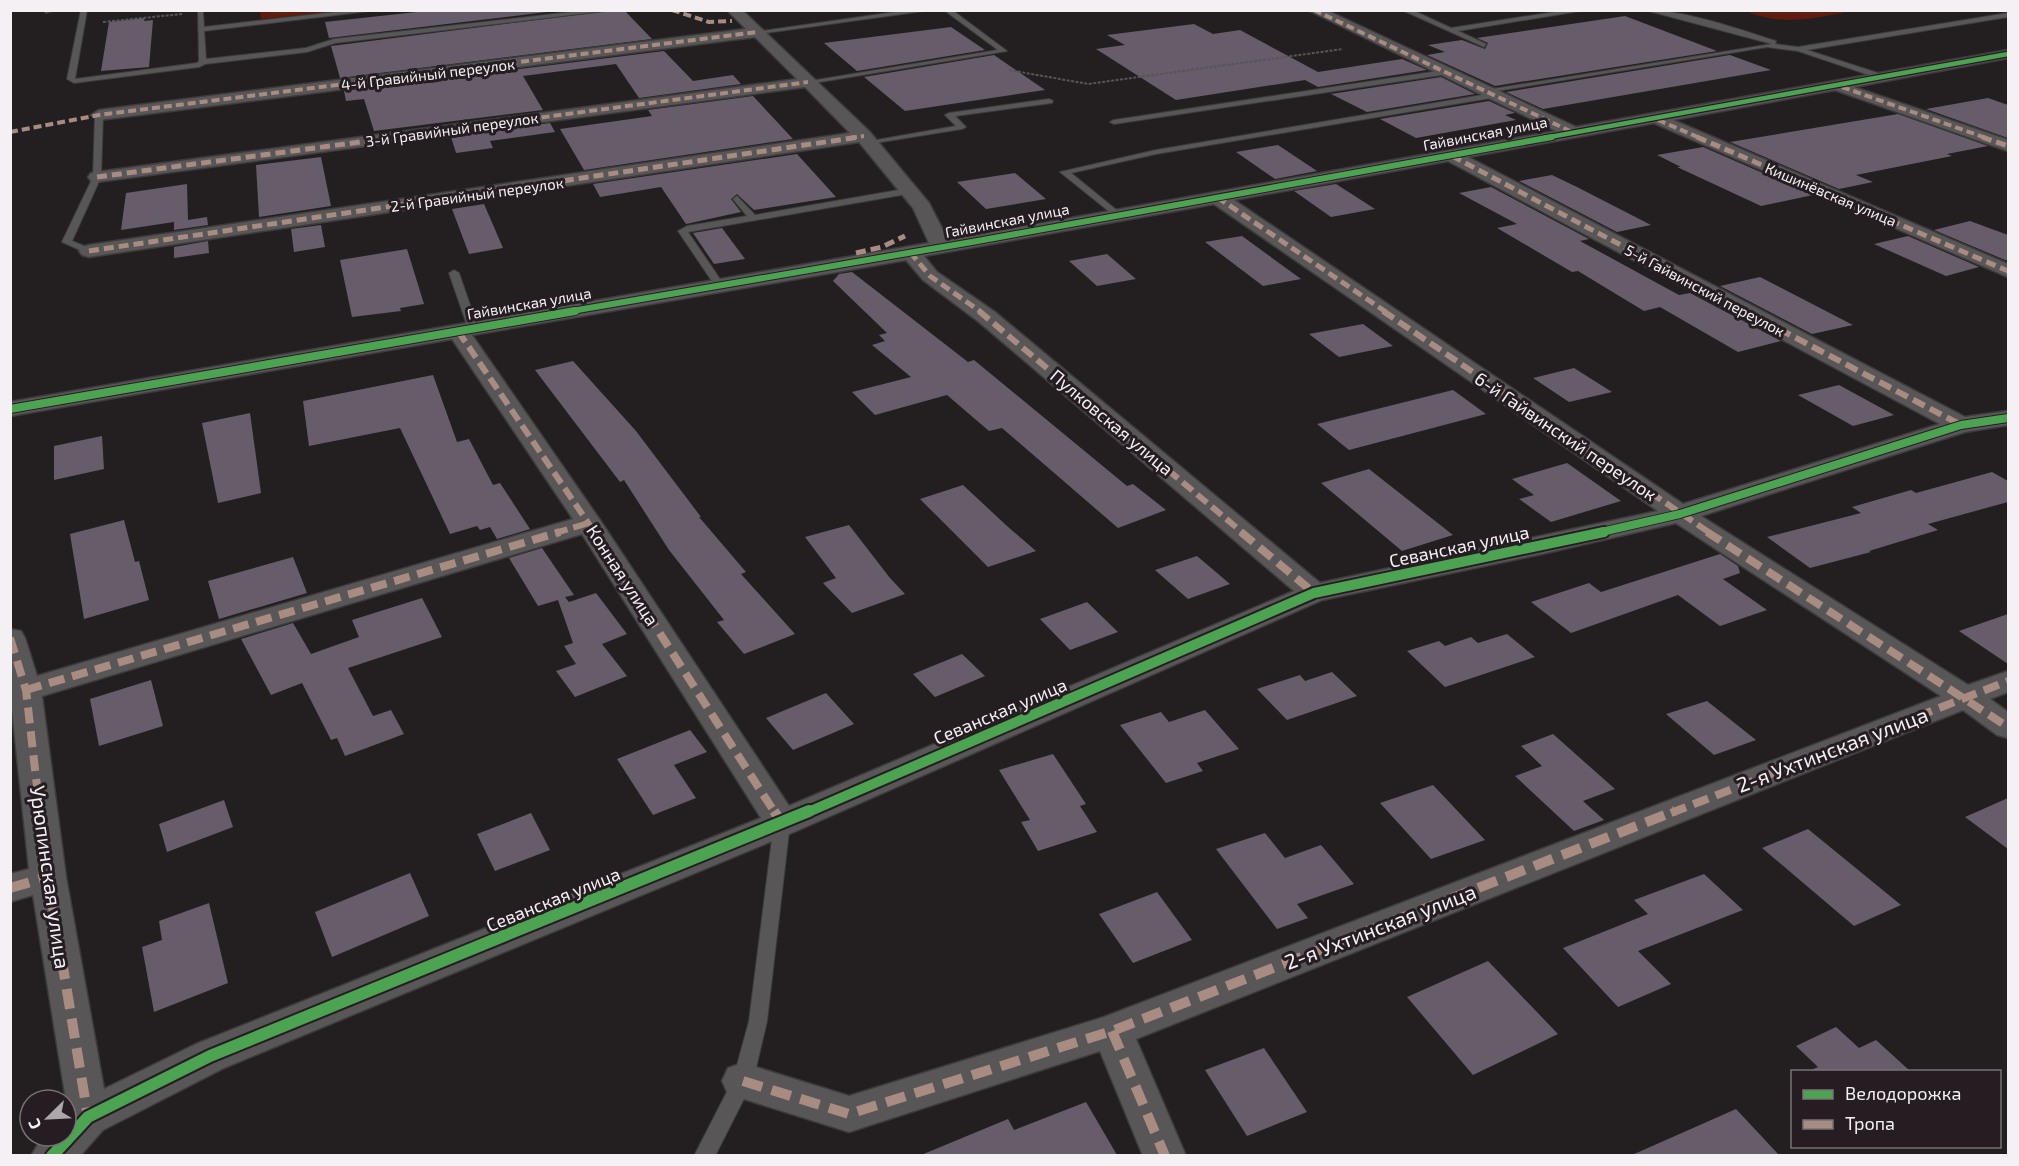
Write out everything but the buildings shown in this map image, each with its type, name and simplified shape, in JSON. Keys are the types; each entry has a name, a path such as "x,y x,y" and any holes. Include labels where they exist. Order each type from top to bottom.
{"street":[{"path":"733,10 866,139 922,207 940,247"},
{"path":"1314,10 1572,132"},
{"name":"4-й Гравийный переулок","path":"99,115 758,32"},
{"name":"Гайвинская улица","path":"10,409 940,247 1833,84 2008,55"},
{"name":"3-й Гравийный переулок","path":"96,177 808,82"},
{"path":"1833,84 1864,93 2008,146"},
{"name":"Кишинёвская улица","path":"1653,117 2008,271"},
{"name":"2-й Гравийный переулок","path":"89,251 866,139"},
{"name":"5-й Гайвинский переулок","path":"1450,155 1961,425"},
{"name":"6-й Гайвинский переулок","path":"1217,197 1680,514 2008,727"},
{"name":"Пулковская улица","path":"910,252 930,276 987,317 1314,593"},
{"name":"Конная улица","path":"466,330 782,823"},
{"name":"Севанская улица","path":"52,1155 88,1117 210,1056 782,823 1314,593 1546,545 1680,514 1961,425 2008,418"},
{"path":"26,690 589,523"},
{"name":"Урюпинская улица","path":"10,638 26,690 48,877 88,1117"},
{"name":"2-я Ухтинская улица","path":"742,1081 849,1114 1112,1031 2008,681"},
{"path":"10,888 48,877"},
{"path":"1112,1031 1165,1155"}],"lane":[{"path":"46,11 53,10"},
{"path":"84,10 71,79 74,81 190,68 203,62 306,50 334,41 610,10"},
{"path":"139,10 150,10"},
{"path":"201,29 375,10"},
{"path":"758,32 842,19 928,10"},
{"path":"808,82 1004,51 947,10"},
{"path":"1405,10 1484,45"},
{"path":"1451,30 1583,10"},
{"path":"1648,10 1730,29 1878,76"},
{"path":"201,12 203,62"},
{"path":"1116,214 1064,172 1168,150 1767,45 1798,49 2008,15"},
{"path":"1114,122 1445,72"},
{"path":"866,139 962,127 949,115 1048,101"},
{"path":"89,251 67,242 96,177 99,115"},
{"path":"718,285 683,231 694,227 910,191"},
{"path":"737,199 752,217"},
{"path":"454,273 466,330"},
{"path":"704,1155 742,1081 758,1021 782,823"}],"path":[{"path":"82,24 201,12"},
{"path":"946,59 1088,84 1383,43"}],"shaded area":[{"path":"260,10 343,10 343,11 261,19"},
{"path":"1750,10 1844,11 1819,17 1786,20 1763,17 1750,13"}],"marked path":[{"path":"672,10 709,22 732,21"},
{"path":"1314,10 1572,132"},
{"path":"10,132 99,115 758,32"},
{"path":"97,177 808,82"},
{"path":"1842,87 2008,146"},
{"path":"1658,120 2008,271"},
{"path":"89,251 864,136"},
{"path":"1452,156 1961,425"},
{"path":"1217,197 1680,514 2008,727"},
{"path":"856,253 882,247 905,236"},
{"path":"910,252 930,276 987,317 1314,593"},
{"path":"458,331 589,523 782,823"},
{"path":"26,690 589,523"},
{"path":"10,638 26,690 48,877 88,1117"},
{"path":"743,1081 849,1114 1112,1031 2008,681"},
{"path":"10,888 48,877"},
{"path":"1112,1031 1165,1156"}],"cycle path":[{"path":"10,409 972,242 2008,54"},
{"path":"52,1156 88,1117 210,1056 782,823 1314,593 1546,545 1680,514 1961,425 2008,418"}]}
